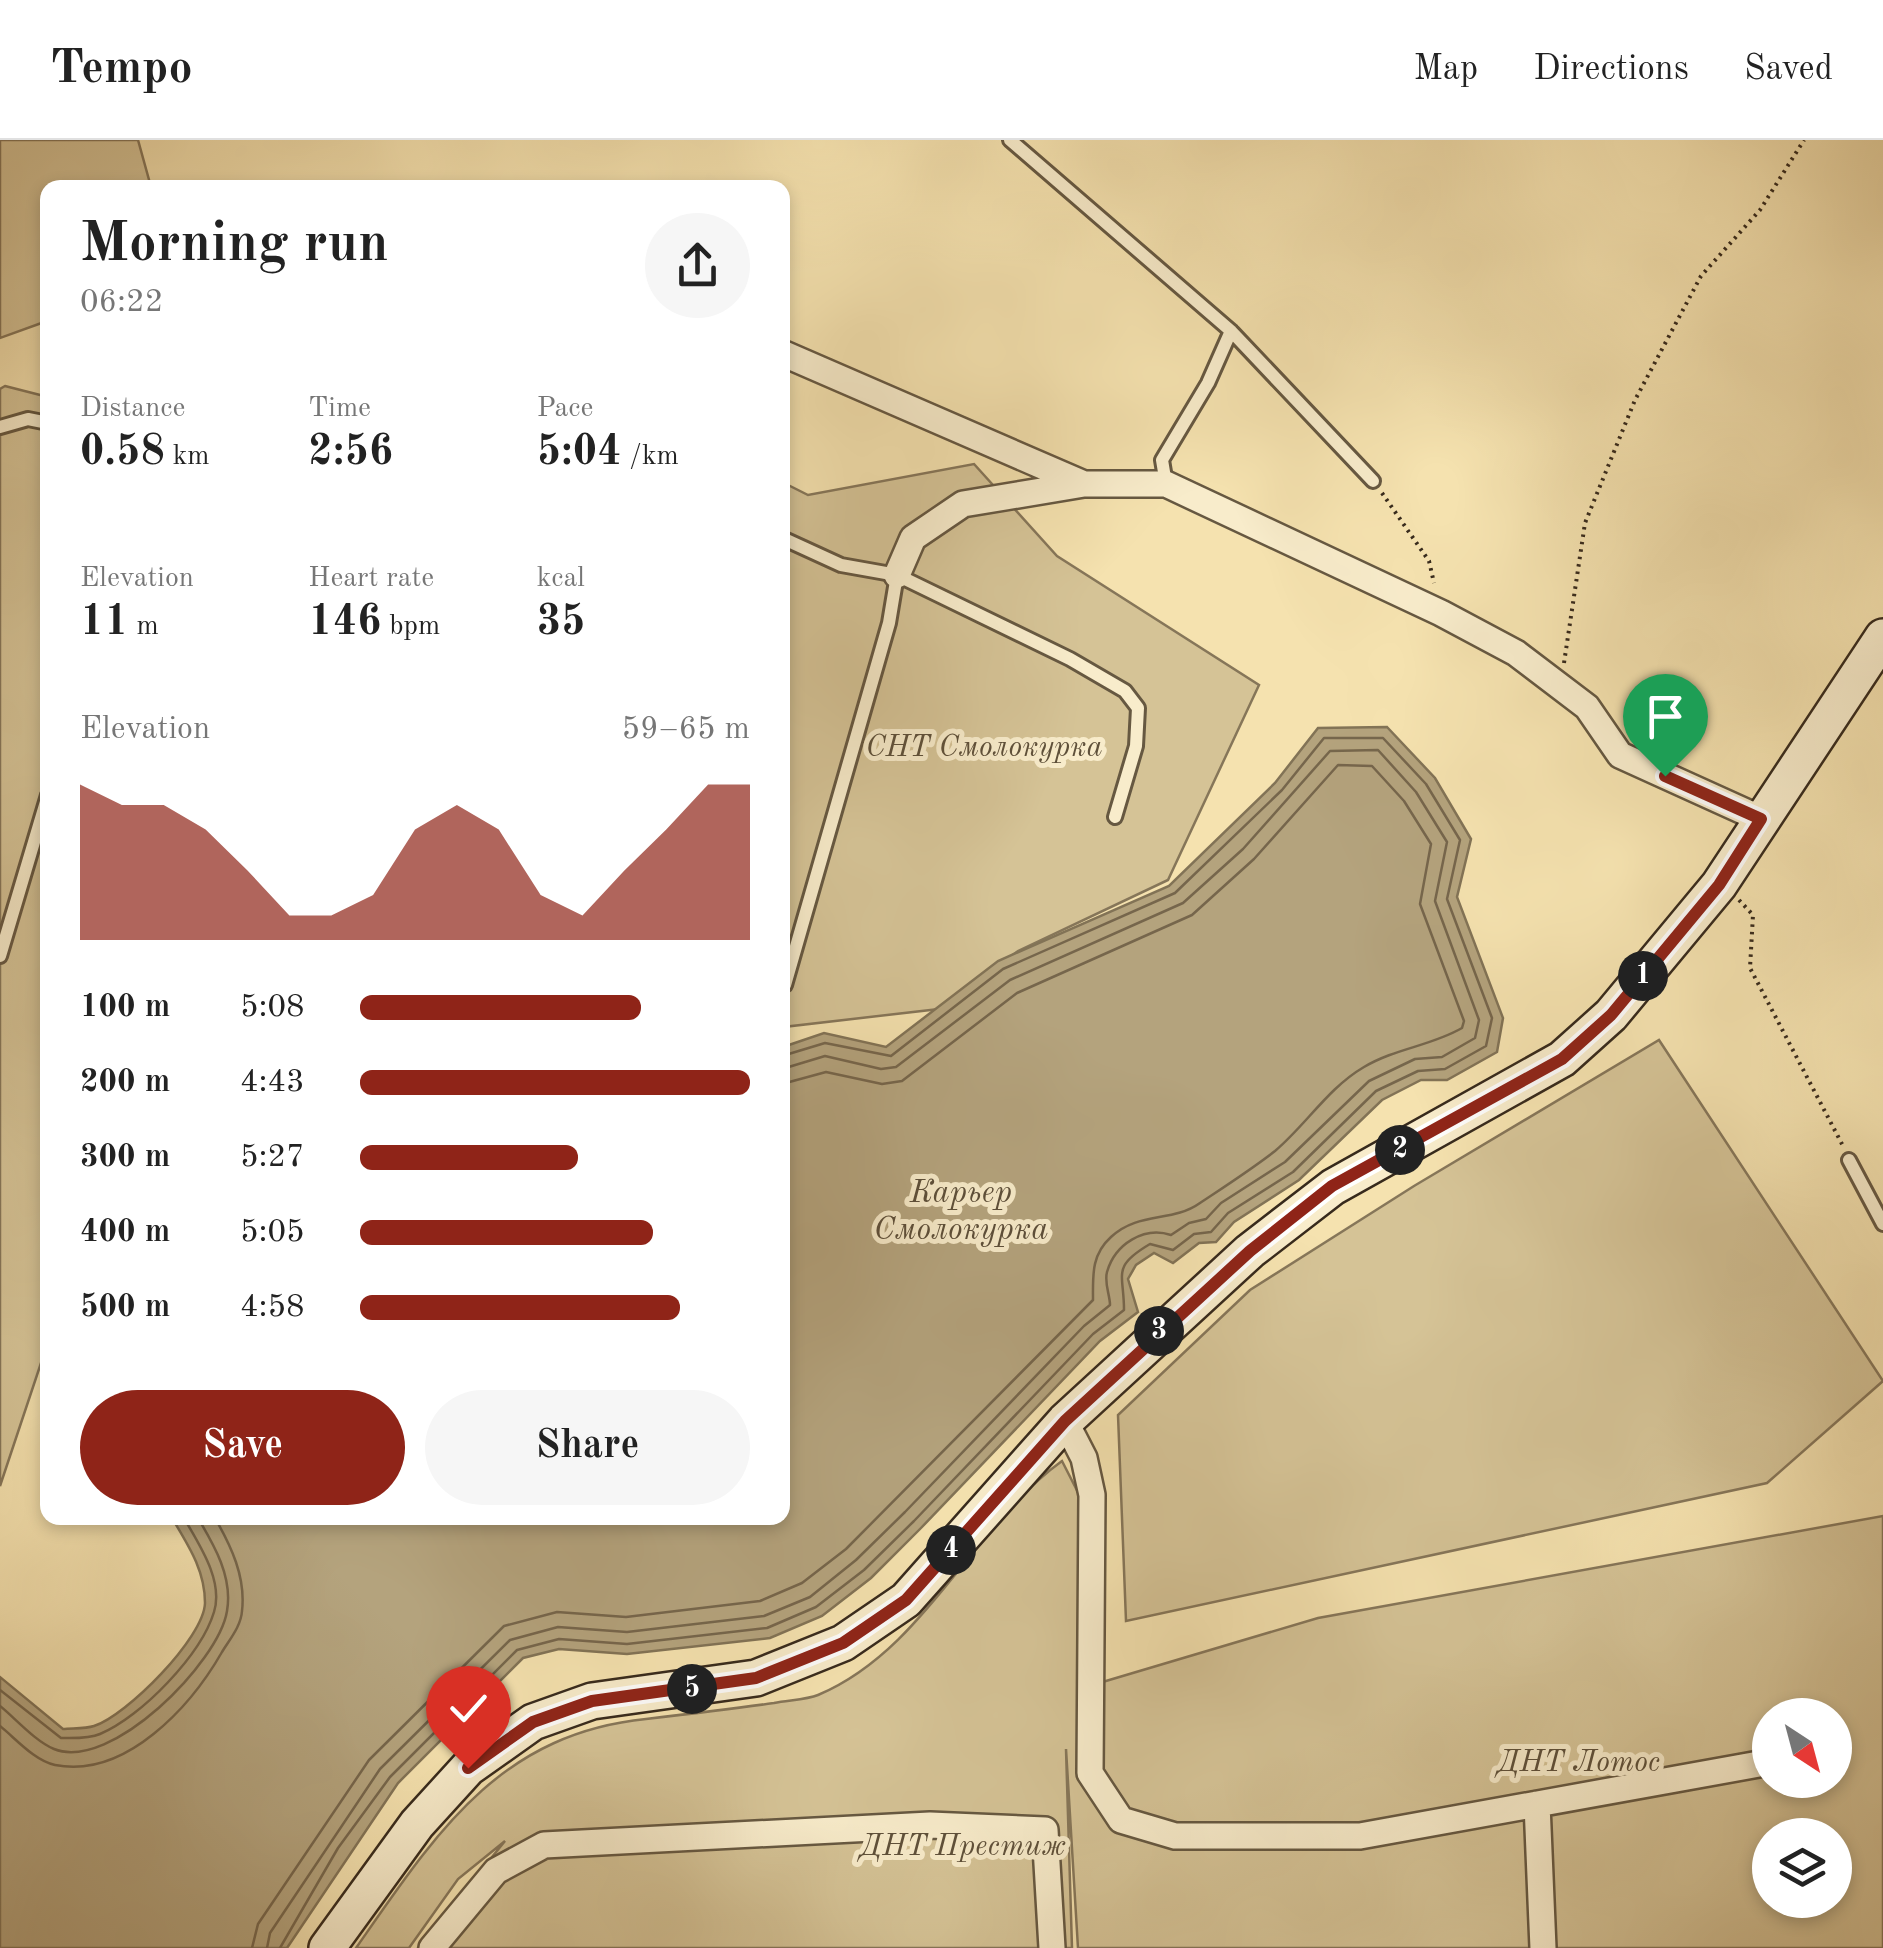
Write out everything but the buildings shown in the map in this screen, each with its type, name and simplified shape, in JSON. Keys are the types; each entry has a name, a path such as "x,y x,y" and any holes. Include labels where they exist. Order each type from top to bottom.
{"street":[{"path":"790,356 1084,484"},
{"path":"897,574 913,538 963,504 1084,484 1166,484 1441,613 1516,653 1586,706 1620,755 1761,819"},
{"path":"327,1948 417,1824 468,1768 533,1722 592,1701 756,1678 843,1643 906,1600 1065,1421 1209,1287 1332,1186 1562,1059 1611,1015 1719,885 1883,638"},
{"path":"1065,1421 1084,1458 1092,1495 1090,1774 1120,1820 1176,1836 1360,1836 1752,1765"},
{"path":"1537,1804 1543,1948"},
{"path":"432,1948 496,1871 544,1845 930,1825 1045,1830 1052,1948"}],"lane":[{"path":"1010,140 1231,332 1373,481"},
{"path":"1166,484 1162,460 1208,383 1231,332"},
{"path":"0,426 28,419 40,421"},
{"path":"790,542 841,565 897,574 1070,659 1125,691 1138,708 1136,746 1116,816"},
{"path":"790,968 889,623 897,574"},
{"path":"0,956 40,823"},
{"path":"1849,1160 1883,1224"}],"path":[{"path":"1562,687 1586,524 1635,400 1701,276 1760,210 1804,140"},
{"path":"1373,481 1429,560 1441,613"},
{"path":"1719,885 1753,916 1750,968 1849,1160"}],"green space":[{"path":"0,140 138,140 149,180 40,180 40,324 0,338"},
{"path":"5,386 40,395 40,1366 0,1486 0,389"},
{"name":"СНТ Смолокурка","path":"974,464 1057,556 1259,685 1168,880 1018,951 939,1009 790,1026 790,486 808,495"},
{"path":"1659,1040 1883,1381 1767,1483 1126,1621 1118,1415 1250,1290 1414,1186"},
{"name":"ДНТ Лотос","path":"1062,1461 1088,1512 1079,1689 1318,1618 1883,1516 1883,1948 1078,1948 1066,1749 1072,1948 418,1948 505,1841 458,1879 409,1948 356,1948 443,1830 510,1768 549,1745 594,1729 818,1695 856,1675 889,1649 1001,1519"}],"water":[{"name":"Карьер Смолокурка","path":"1387,727 1435,778 1471,839 1457,897 1503,1018 1497,1052 1447,1080 1421,1080 1382,1100 1299,1180 1234,1222 1216,1242 1199,1243 1173,1263 1154,1253 1136,1265 1128,1279 1138,1312 1100,1341 871,1578 822,1616 770,1638 627,1654 559,1649 523,1658 398,1783 287,1948 0,1948 0,1677 63,1729 94,1726 143,1692 192,1636 205,1603 199,1569 176,1525 790,1525 790,1045 824,1033 886,1047 998,961 1169,886 1275,783 1318,728"}],"route":[{"path":"468,1768 533,1722 592,1701 756,1678 843,1643 906,1600 1065,1421 1154,1335 1250,1251 1332,1186 1562,1059 1611,1015 1700,908 1761,819 1665,776"}],"park label":[{"name":"ДНТ Престиж","path":"963,1845"}]}
